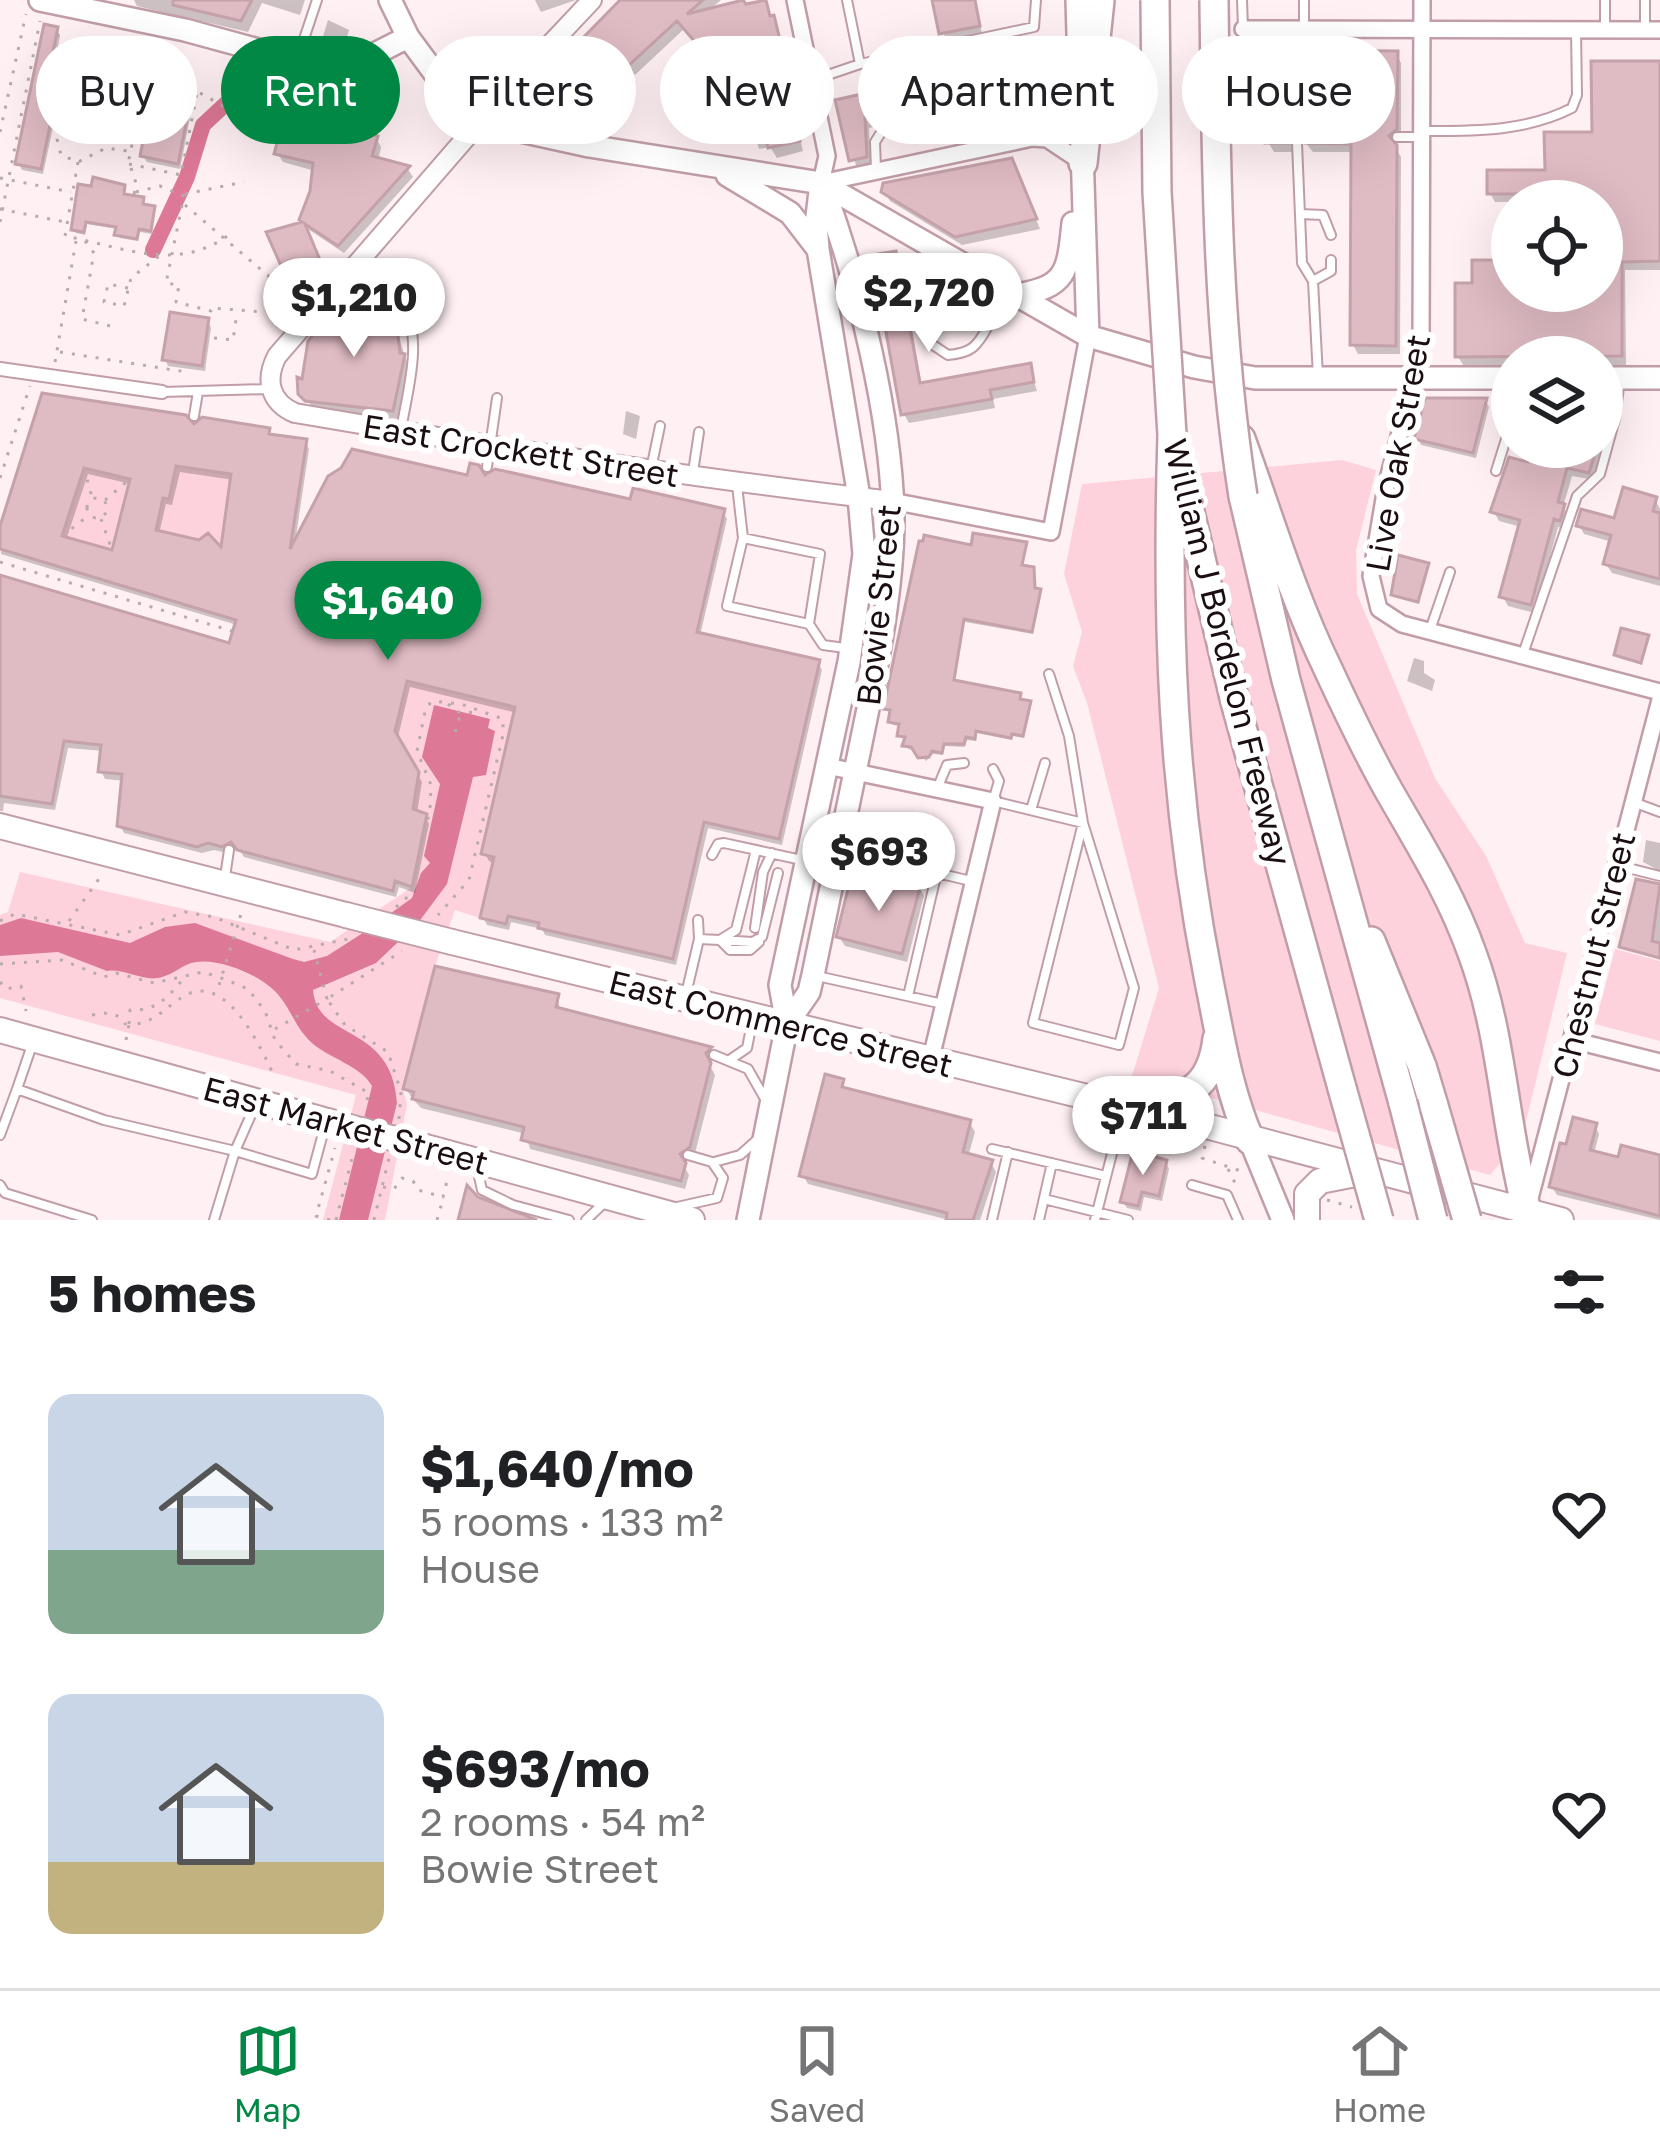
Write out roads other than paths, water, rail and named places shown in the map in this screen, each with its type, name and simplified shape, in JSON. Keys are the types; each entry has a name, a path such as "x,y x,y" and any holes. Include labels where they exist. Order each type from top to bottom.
{"highway":[{"path":"1083,172 1100,0"},
{"name":"William J Bordelon Freeway","path":"1155,0 1157,192 1172,435 1235,702 1379,1220"},
{"name":"William J Bordelon Freeway","path":"1214,0 1219,278 1228,401 1252,495 1286,680 1433,1220"},
{"path":"1172,435 1168,576 1179,800 1218,1029 1237,1111 1250,1140"},
{"path":"1252,495 1326,667 1454,905 1492,1019 1513,1156 1530,1216"},
{"path":"1339,878 1385,970 1467,1220"},
{"path":"1131,1109 1170,1100 1201,1086 1214,1065 1218,1029"}],"main road":[{"path":"390,0 424,58"},
{"path":"1078,0 1088,336"},
{"path":"35,10 70,3 221,40"},
{"path":"400,41 408,37"},
{"path":"587,144 821,183 1088,336 1195,368 1255,378 1491,378"},
{"path":"706,164 784,208 818,249"},
{"path":"1016,295 1046,290 1061,276 1070,254 1083,172"},
{"name":"Bowie Street","path":"788,1024 780,985 851,649 864,554 818,249 821,183"},
{"name":"Bowie Street","path":"748,1220 788,1024 809,992 813,975 876,671 888,581 889,458 843,241 821,183"},
{"path":"1623,378 1660,378"},
{"name":"East Commerce Street","path":"1,832 931,1058 1530,1216 1561,1220"},
{"name":"East Market Street","path":"0,1030 674,1217"},
{"path":"1250,1140 1282,1220"},
{"path":"1307,1220 1307,1194 1320,1180 1370,1172"}],"street":[{"path":"558,36 592,0"},
{"name":"Bowie Street","path":"795,0 802,36"},
{"name":"Live Oak Street","path":"1422,0 1421,351 1372,554 1374,598 1385,615 1429,631"},
{"path":"1243,28 1653,30"},
{"path":"821,183 1047,139 1083,172"},
{"path":"271,389 269,378 277,356 460,144"},
{"name":"Bowie Street","path":"821,183 824,144"},
{"name":"East Crockett Street","path":"271,389 277,401 295,413 737,484 892,501 1051,532 1088,336"},
{"path":"0,369 162,392"},
{"path":"1429,631 1660,696"},
{"name":"Chestnut Street","path":"1530,1216 1660,696"},
{"path":"827,766 993,801 931,1058"},
{"path":"1572,1040 1660,1062"}],"lane":[{"path":"305,36 317,0"},
{"path":"847,0 858,54"},
{"path":"992,36 1034,27 1036,0"},
{"path":"1242,0 1243,28"},
{"path":"1304,0 1304,28"},
{"path":"1605,0 1605,29"},
{"path":"1645,0 1653,30"},
{"path":"1397,137 1506,129 1572,108 1577,95 1576,29"},
{"path":"876,171 875,142 882,131 980,111 994,128 999,145"},
{"path":"1297,144 1302,263 1313,281 1318,379"},
{"path":"1300,214 1323,214 1331,235"},
{"path":"922,299 939,300 988,326 979,344 969,353 948,355 930,343 914,281 929,245"},
{"path":"1313,281 1331,271 1331,260"},
{"path":"356,264 400,302 410,323 411,357 401,431"},
{"path":"162,392 271,389"},
{"path":"194,416 198,392"},
{"path":"487,467 496,398"},
{"path":"651,470 660,426"},
{"path":"692,477 699,432"},
{"path":"1522,656 1577,496 1602,468"},
{"path":"737,484 743,538 727,605 809,624"},
{"path":"743,538 820,554 809,624 823,645 851,649"},
{"path":"1429,631 1450,572"},
{"path":"1049,674 1070,736 1083,823 1034,1023 1119,1046 1134,988 1083,823"},
{"path":"937,789 947,765 964,763"},
{"path":"1030,810 1045,763"},
{"path":"993,770 999,782 993,801 1083,823"},
{"path":"1631,802 1660,812"},
{"path":"870,857 878,825 888,820 942,836 908,996"},
{"path":"712,855 724,843 807,861 870,857 974,882"},
{"path":"223,884 229,850"},
{"path":"720,940 736,930 756,850"},
{"path":"759,932 763,872 772,853"},
{"path":"1615,865 1660,876"},
{"path":"698,939 752,942 778,873"},
{"path":"685,999 698,920"},
{"path":"813,975 944,1004"},
{"path":"730,1060 747,1048 754,1016"},
{"path":"0,1136 34,1038"},
{"path":"688,1155 712,1162 740,1155 769,1123 754,1075 714,1055"},
{"path":"16,1089 140,1130 312,1174 346,1129"},
{"path":"214,1220 235,1151 257,1101"},
{"path":"1096,1216 1117,1134 1131,1109"},
{"path":"992,1149 1106,1176"},
{"path":"992,1220 1008,1152"},
{"path":"475,1161 482,1190 569,1220"},
{"path":"674,1217 717,1198 723,1178 712,1162"},
{"path":"1039,1220 1052,1163"},
{"path":"0,1185 4,1193 92,1220"},
{"path":"1192,1186 1227,1195 1238,1220"},
{"path":"586,1220 610,1198"},
{"path":"1044,1199 1096,1216 1129,1220"}],"waterway":[{"path":"153,250 187,177 203,125 221,108"}]}
